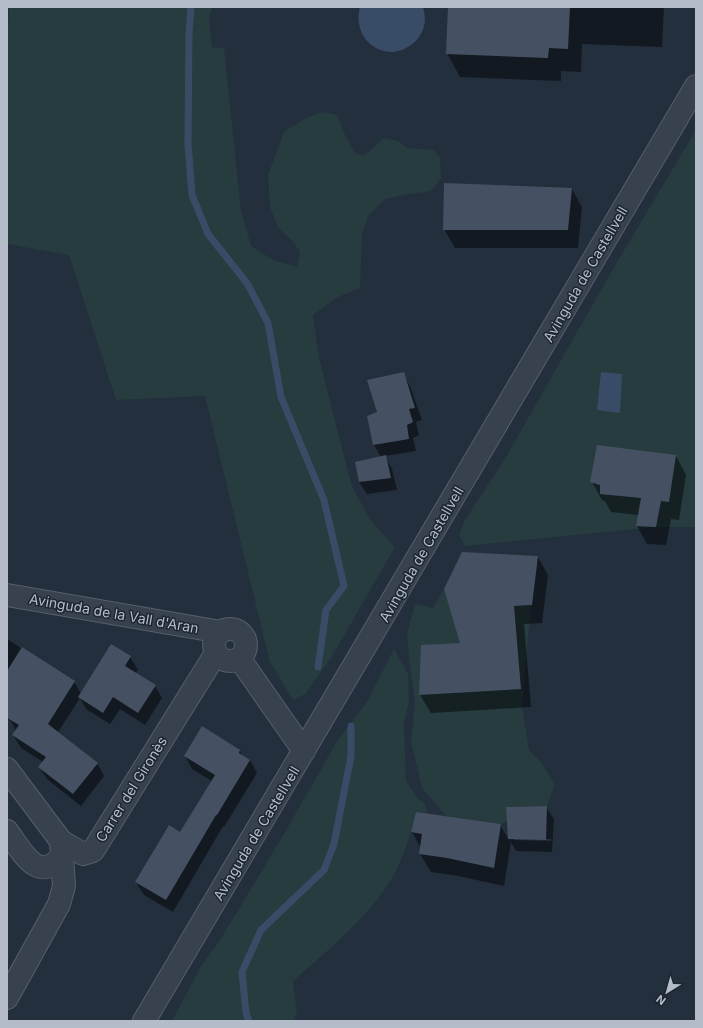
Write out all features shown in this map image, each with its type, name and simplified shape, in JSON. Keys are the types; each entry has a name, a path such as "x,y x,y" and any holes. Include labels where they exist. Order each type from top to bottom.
{"street":[{"name":"Avinguda de Castellvell","path":"144,1021 696,86"},
{"name":"Avinguda de la Vall d'Aran","path":"7,595 221,632"},
{"path":"226,630 236,631 244,639 245,649 235,661 229,661 219,657 216,653 214,644 215,639 221,632 226,630"},
{"name":"Carrer del Gironès","path":"62,848 83,854 93,851 216,653"},
{"path":"239,658 304,751"},
{"path":"7,769 62,848 64,886 59,904 7,998"},
{"path":"7,830 31,863 43,868 56,864 62,848"}],"green space":[{"path":"9,7 212,7 209,17 212,47 224,48 241,211 251,246 273,260 297,267 300,252 292,240 278,228 270,207 268,175 284,132 306,118 322,112 337,115 345,135 356,154 365,155 384,138 398,141 407,148 434,150 440,157 441,178 431,191 385,199 368,216 362,235 360,288 336,298 313,315 319,358 352,487 372,522 395,547 331,658 305,694 293,700 270,662 205,396 116,400 69,255 7,244 7,44"},
{"path":"696,130 696,527 656,527 465,546 459,535 465,520 503,462 616,264"},
{"path":"444,589 451,609 532,605 522,706 529,750 541,762 555,784 547,806 506,807 507,821 501,824 446,816 422,788 411,741 415,703 407,633 415,604 433,608"},
{"path":"394,649 408,674 409,701 404,724 406,781 418,799 425,804 427,813 416,812 404,853 389,883 365,914 337,942 293,981 297,1013 293,1021 172,1021 200,968 220,940 281,839 339,738 367,702"}],"water":[{"path":"360,7 423,7 425,19 423,30 419,37 409,46 398,51 387,52 376,48 368,42 361,32 359,21"},
{"path":"601,372 622,374 620,413 597,410"}],"building":[{"path":"448,7 570,7 568,49 549,48 548,58 446,54"},
{"path":"444,183 572,188 568,230 443,230"},
{"path":"404,372 415,408 409,409 413,422 407,425 409,439 373,445 367,416 377,412 367,380"},
{"path":"597,445 676,455 669,502 661,501 656,527 636,526 641,498 600,494 600,485 590,482"},
{"path":"386,455 391,478 359,482 355,462"},
{"path":"462,552 538,556 532,605 514,606 521,689 419,695 421,645 460,643 444,589"},
{"path":"111,644 131,656 125,666 156,685 138,713 113,697 103,713 78,697"},
{"path":"22,647 75,681 48,724 98,763 73,794 38,767 46,757 12,735 19,725 7,718 7,671"},
{"path":"202,726 240,750 239,753 250,760 166,900 135,882 169,825 180,832 215,775 184,756"},
{"path":"547,806 546,840 508,839 506,807"},
{"path":"416,812 501,824 494,868 447,858 419,854 422,834 411,832"}],"waterway":[{"path":"191,7 189,33 188,144 192,195 208,234 247,283 268,323 281,397 324,500 344,586 326,610 318,667"},
{"path":"249,1021 246,1013 242,972 261,930 324,870 334,844 351,756 351,726"}]}
